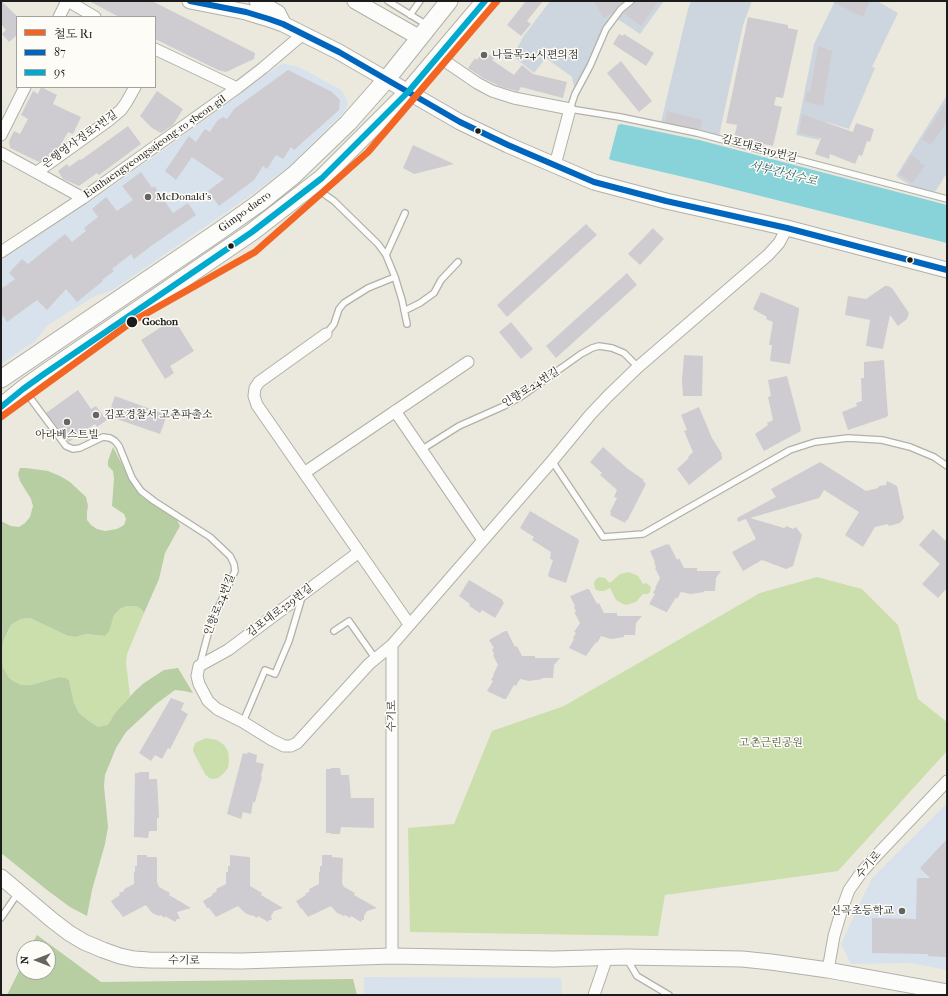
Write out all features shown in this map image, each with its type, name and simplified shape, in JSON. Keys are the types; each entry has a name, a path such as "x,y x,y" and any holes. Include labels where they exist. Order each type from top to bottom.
{"main road":[{"name":"Gimpo-daero","path":"1,379 259,203 294,175 348,123 386,80 449,1"},
{"name":"Gimpo-daero","path":"1,407 23,389 252,232 312,186 343,158 408,92 485,1"}],"street":[{"path":"60,16 68,1 93,16"},
{"path":"257,1 278,13 283,24"},
{"path":"355,1 424,32"},
{"path":"198,2 258,15 283,24 339,52 460,122 582,178 612,187 787,228 947,270"},
{"name":"Eunhaengyeongsajeong-ro 5beon-gil","path":"1,252 84,198 237,88 303,34"},
{"path":"156,49 237,88"},
{"name":"김포대로319번길","path":"439,57 476,84 492,91 514,98 570,109"},
{"path":"1,134 24,88"},
{"name":"은행영사정로5번길","path":"37,172 112,118 126,103 134,88"},
{"path":"555,165 570,109"},
{"path":"1,153 84,198"},
{"name":"인향로24번길","path":"199,666 197,676 198,684 208,701 217,709 284,746 291,746 297,743 375,658 392,645 608,396 638,367 768,255 779,243 787,228"},
{"path":"326,334 259,382 255,388 254,396 257,405 409,624"},
{"path":"304,473 468,362"},
{"path":"395,411 483,540"},
{"name":"김포대로329번길","path":"199,666 228,650 359,552"},
{"name":"수기로","path":"392,645 392,956"},
{"name":"수기로","path":"828,970 834,936 849,890 875,857 947,781"},
{"name":"수기로","path":"1,877 52,920 79,939 103,950 134,959 241,962 392,956 553,959 626,957 742,959 828,970 947,992"},
{"path":"594,995 607,957"}],"lane":[{"path":"388,1 410,15 424,32"},
{"path":"410,15 420,1"},
{"path":"570,109 575,94 590,66 606,30 621,9 630,1"},
{"name":"김포대로319번길","path":"570,109 620,116 697,133 947,199"},
{"path":"312,186 334,201 378,244 386,255 395,277 407,324"},
{"path":"386,255 405,213"},
{"path":"404,311 420,303 434,293 441,280 458,262"},
{"path":"326,334 334,324 339,309 344,303 368,288 395,277"},
{"name":"인향로24번길","path":"421,450 459,426 504,406 522,396 581,354 592,348 599,346 612,348 624,354 638,367"},
{"name":"인향로24번길","path":"23,389 66,446 73,449 80,448 103,437 110,438 115,441 119,446 132,478 141,491 210,537 230,556 234,564 235,571 212,623 199,666"},
{"path":"552,461 603,537 642,534 790,450 815,442 848,438 882,440 910,447 934,457 947,466"},
{"path":"243,722 265,670 275,674 289,641 303,595"},
{"path":"334,631 349,621 375,658"},
{"path":"1,918 19,891"},
{"path":"626,957 637,976 669,995"}],"shaded area":[{"path":"550,1 664,1 640,34 613,16 603,29 584,71 574,87 572,77 546,58 534,73 513,56 523,37"},
{"path":"691,1 752,1 743,25 719,136 661,122"},
{"path":"835,1 877,1 898,13 872,67 875,68 849,129 826,122 819,140 796,135 814,44"},
{"path":"286,64 299,67 341,90 347,100 345,111 289,166 257,191 111,291 95,296 48,325 35,341 1,364 1,260 95,198 274,69 280,65"},
{"path":"947,95 947,173 935,192 913,187 896,176"},
{"name":"신곡초등학교","path":"947,803 947,970 910,963 851,964 841,944 872,878"},
{"path":"364,977 561,978 562,995 364,995"}],"green space":[{"path":"113,447 135,489 143,498 177,520 180,526 165,553 159,579 144,613 136,606 126,606 120,609 114,615 109,631 105,636 86,634 76,637 68,636 30,618 21,619 12,624 8,631 3,642 2,658 3,667 9,678 22,685 31,685 59,677 69,680 74,703 79,713 98,727 108,725 115,713 135,691 144,683 164,670 178,668 193,693 175,690 156,704 126,732 116,748 105,775 104,786 108,827 87,916 70,907 1,853 1,521 11,526 19,527 30,517 33,506 18,474 20,468 26,468 48,471 70,482 86,497 88,506 87,520 97,529 105,531 117,529 124,525 126,519 124,514 112,506 114,478 113,471 108,466 108,461"},
{"path":"629,572 638,576 643,584 646,583 651,587 648,594 643,594 636,602 626,605 616,600 610,588 604,591 595,589 595,580 599,577 605,578 610,583 620,574"},
{"name":"고촌근린공원","path":"817,577 862,589 898,625 918,699 947,722 947,751 838,871 665,895 658,936 410,932 408,828 454,824 492,731 564,706 760,593"},
{"path":"126,606 136,606 144,613 127,654 126,663 130,696 115,713 108,726 98,727 79,713 74,703 69,680 59,677 31,685 22,685 9,678 3,667 2,658 3,642 12,624 21,619 30,618 68,636 76,637 86,634 105,636 114,615"},
{"path":"206,738 217,740 224,745 228,751 228,768 218,778 209,778 205,774 193,750 195,743"},
{"path":"37,935 44,940 34,940"},
{"path":"56,949 101,982 353,979 357,995 7,995 16,977 16,980 56,980"}],"water":[{"name":"서부간선수로","path":"621,124 699,140 947,205 947,243 611,160 609,159 618,125"}],"building":[{"path":"1,1 17,16 16,36 9,42 2,34 6,30 1,24"},
{"path":"89,1 152,1 255,53 254,59 226,72 218,70 156,39 156,16 117,16"},
{"path":"526,1 543,1 527,21 531,24 521,36 507,25"},
{"path":"594,1 624,1 614,12 604,18"},
{"path":"635,1 659,1 641,26 623,13 634,4"},
{"path":"831,1 870,1 863,17"},
{"path":"748,17 788,25 788,28 798,30 783,98 776,97 774,105 782,107 773,146 734,138 737,125 726,123"},
{"path":"619,34 623,36 624,34 654,53 646,66 613,44"},
{"path":"818,46 832,51 823,106 805,102 807,91 810,92"},
{"path":"483,50 494,58 492,60 514,75 522,65 533,74 567,82 563,98 521,87 518,92 499,86 483,78 468,68 475,58 477,60"},
{"path":"621,61 652,101 639,112 607,73"},
{"path":"288,70 332,92 340,100 339,110 294,150 291,147 283,159 276,155 267,169 263,166 254,180 219,206 208,191 224,179 192,157 176,180 165,171 189,136 196,142 205,129 210,132 217,121 223,117 227,119 234,109"},
{"path":"41,88 43,88 57,95 53,104 81,117 73,134 68,132 60,146 57,149 55,148 53,152 39,162 10,148 9,141 14,131 20,134 28,119 21,115 33,91 38,94"},
{"path":"157,91 183,109 173,125 161,133 152,128 140,116"},
{"path":"947,101 947,121 931,145 922,139"},
{"path":"667,111 702,120 700,129 665,122"},
{"path":"802,114 853,132 856,123 874,129 870,142 867,141 862,156 859,155 855,164 830,154 829,159 815,154 821,138 799,133"},
{"path":"128,126 141,144 99,175 97,173 79,186 63,179 58,171 67,164 69,167 80,159 81,160"},
{"path":"413,145 454,164 414,174 403,168"},
{"path":"911,155 925,166 912,183 899,174"},
{"path":"141,172 152,188 154,186 173,213 188,203 196,215 134,259 131,254 112,269 114,271 102,280 103,281 77,302 66,289 47,310 37,300 7,322 1,313 1,289 15,279 9,273 22,259 28,264 65,234 72,242 86,231 84,228 98,217 92,209 106,197 117,211 133,200 122,186"},
{"path":"586,224 597,235 507,317 497,305"},
{"path":"653,228 664,239 640,265 628,254"},
{"path":"627,273 637,285 556,358 546,346"},
{"path":"885,286 892,288 909,313 907,319 898,326 890,315 883,349 866,346 870,320 845,315 848,296 866,299"},
{"path":"761,292 799,308 790,364 770,361 772,345 769,345 773,322 766,319 767,317 753,309"},
{"path":"174,319 194,351 170,366 174,373 165,379 141,340"},
{"path":"511,322 533,349 521,359 499,332"},
{"path":"684,355 703,356 702,396 683,396 682,380"},
{"path":"884,360 888,416 848,430 842,412 857,406 856,403 862,401 861,378 864,378 864,362"},
{"path":"787,376 801,431 764,451 755,434 768,425 767,423 773,420 768,397 771,396 768,380"},
{"name":"아라베스트빌","path":"78,390 91,409 96,406 107,420 97,427 95,424 69,442 46,413"},
{"path":"115,396 167,415 160,434 108,416"},
{"path":"699,407 712,438 722,454 722,459 689,485 677,469 693,452 684,431 687,430 681,415"},
{"path":"603,447 628,469 644,480 643,481 646,484 625,523 610,515 617,498 614,497 617,490 600,475 602,473 590,462"},
{"path":"820,462 866,491 886,485 887,481 897,486 904,518 900,523 889,526 888,524 875,527 863,547 845,535 859,512 824,490 819,498 750,518 784,528 787,526 793,529 796,527 802,535 793,566 786,569 762,560 743,571 732,552 756,539 746,519 738,522 737,518 776,497 771,489"},
{"path":"530,511 579,541 566,583 549,577 548,575 553,560 550,559 551,552 532,540 534,537 520,528"},
{"path":"933,529 947,542 947,588 938,598 922,584 940,564 919,545"},
{"path":"669,544 677,560 679,558 684,568 697,568 697,571 721,571 716,578 715,591 704,591 691,594 681,592 666,612 649,604 655,594 653,593 660,578 655,568 655,562 650,551"},
{"path":"469,580 503,600 502,601 504,603 495,618 482,610 480,613 469,606 470,604 459,596"},
{"path":"589,589 597,604 599,603 604,613 617,613 617,616 642,616 636,623 635,635 624,635 624,637 611,639 601,636 586,656 569,648 576,633 574,632 580,623 574,612 576,612 575,606 570,596"},
{"path":"507,631 515,647 517,646 522,656 535,656 535,658 560,658 554,665 553,678 542,678 529,681 520,679 516,686 514,685 506,699 504,699 487,691 493,681 491,680 498,665 493,655 492,649 494,648 489,640"},
{"path":"171,698 184,703 181,710 188,714 170,749 168,748 162,759 155,755 151,761 139,753"},
{"path":"248,752 257,755 256,762 264,764 262,777 255,802 253,802 251,814 243,812 241,819 227,814 243,753 247,754"},
{"path":"340,768 341,775 349,775 351,798 374,798 374,828 341,827 340,834 326,833 326,769"},
{"path":"149,772 149,779 157,779 159,818 157,818 157,831 149,831 148,838 134,837 135,773"},
{"path":"947,839 946,957 928,956 928,954 872,953 872,918 916,919 917,878 930,878 920,868"},
{"path":"137,855 156,857 157,882 159,887 170,893 169,895 191,908 177,912 180,919 177,919 175,922 165,916 165,918 160,915 159,916 152,913 146,905 123,917 116,909 111,901 120,895 119,893 124,891 124,889 134,884 134,872 135,866 137,866"},
{"path":"230,855 250,858 250,886 262,893 261,895 283,908 274,911 271,916 272,920 269,920 268,922 258,916 257,918 252,916 245,913 238,906 216,917 209,908 207,908 203,901 213,895 212,894 217,891 216,889 226,884 226,872 228,872 228,866 230,866"},
{"path":"322,855 332,855 332,857 343,858 342,883 344,887 355,893 354,895 377,908 367,911 364,916 364,920 361,922 351,916 350,918 337,913 331,906 308,917 296,901 306,895 305,894 310,891 309,889 319,884 319,872 320,866 322,866"}],"rail line":[{"name":"R1","path":"1,417 133,321 255,252 368,152 497,1"}],"transit line":[{"name":"87","path":"190,1 246,12 283,24 339,52 460,122 508,145 594,182 666,201 787,228 947,270"},
{"name":"95","path":"1,407 44,374 252,232 322,178 408,92 485,1"}],"place":[{"name":"나들목24시편의점","path":"484,55"},
{"name":"McDonald's","path":"148,197"},
{"name":"Gochon","path":"132,322"},
{"name":"김포경찰서 고촌파출소","path":"96,415"},
{"name":"아라베스트빌","path":"67,422"},
{"name":"신곡초등학교","path":"902,911"}]}
